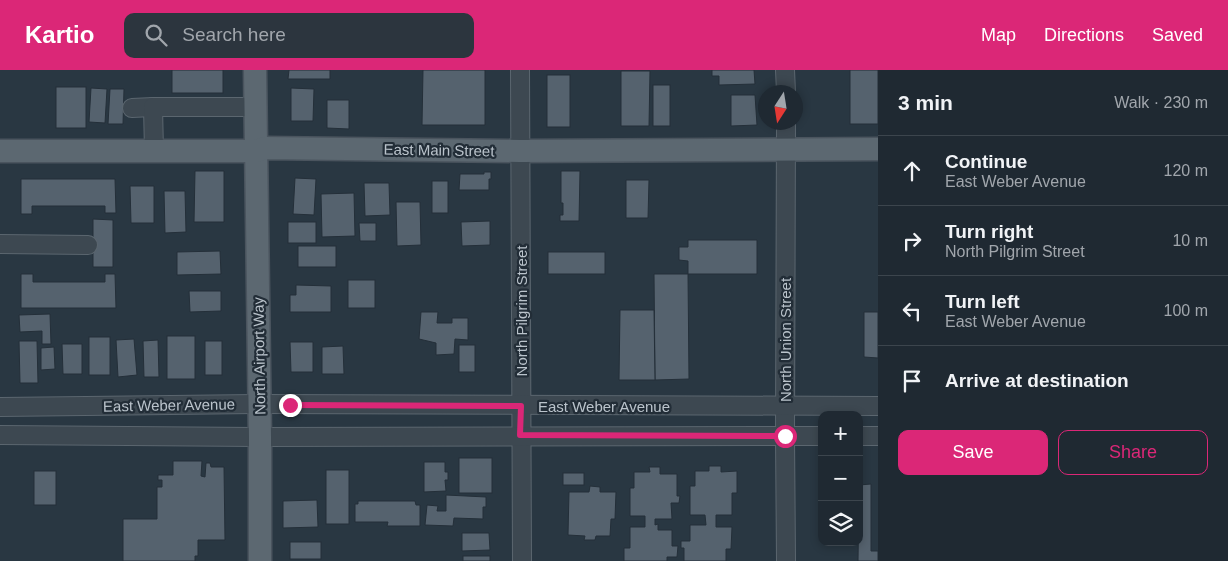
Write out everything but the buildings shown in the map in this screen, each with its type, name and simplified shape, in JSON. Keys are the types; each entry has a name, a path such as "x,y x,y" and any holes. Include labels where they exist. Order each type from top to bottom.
{"main road":[{"name":"North Airport Way","path":"256,70 260,561"},
{"name":"East Main Street","path":"0,151 256,151 275,148 520,151 878,149"}],"street":[{"name":"North Pilgrim Street","path":"520,70 522,561"},
{"path":"786,70 786,85"},
{"path":"132,108 256,106"},
{"path":"153,107 154,151"},
{"name":"North Union Street","path":"786,130 786,561"},
{"path":"0,244 88,246"},
{"name":"East Weber Avenue","path":"0,407 260,404 878,406"},
{"name":"East Weber Avenue","path":"0,435 260,437 520,435 818,436"},
{"path":"863,436 878,436"}],"route":[{"path":"290,405 521,406 520,435 785,436"}]}
